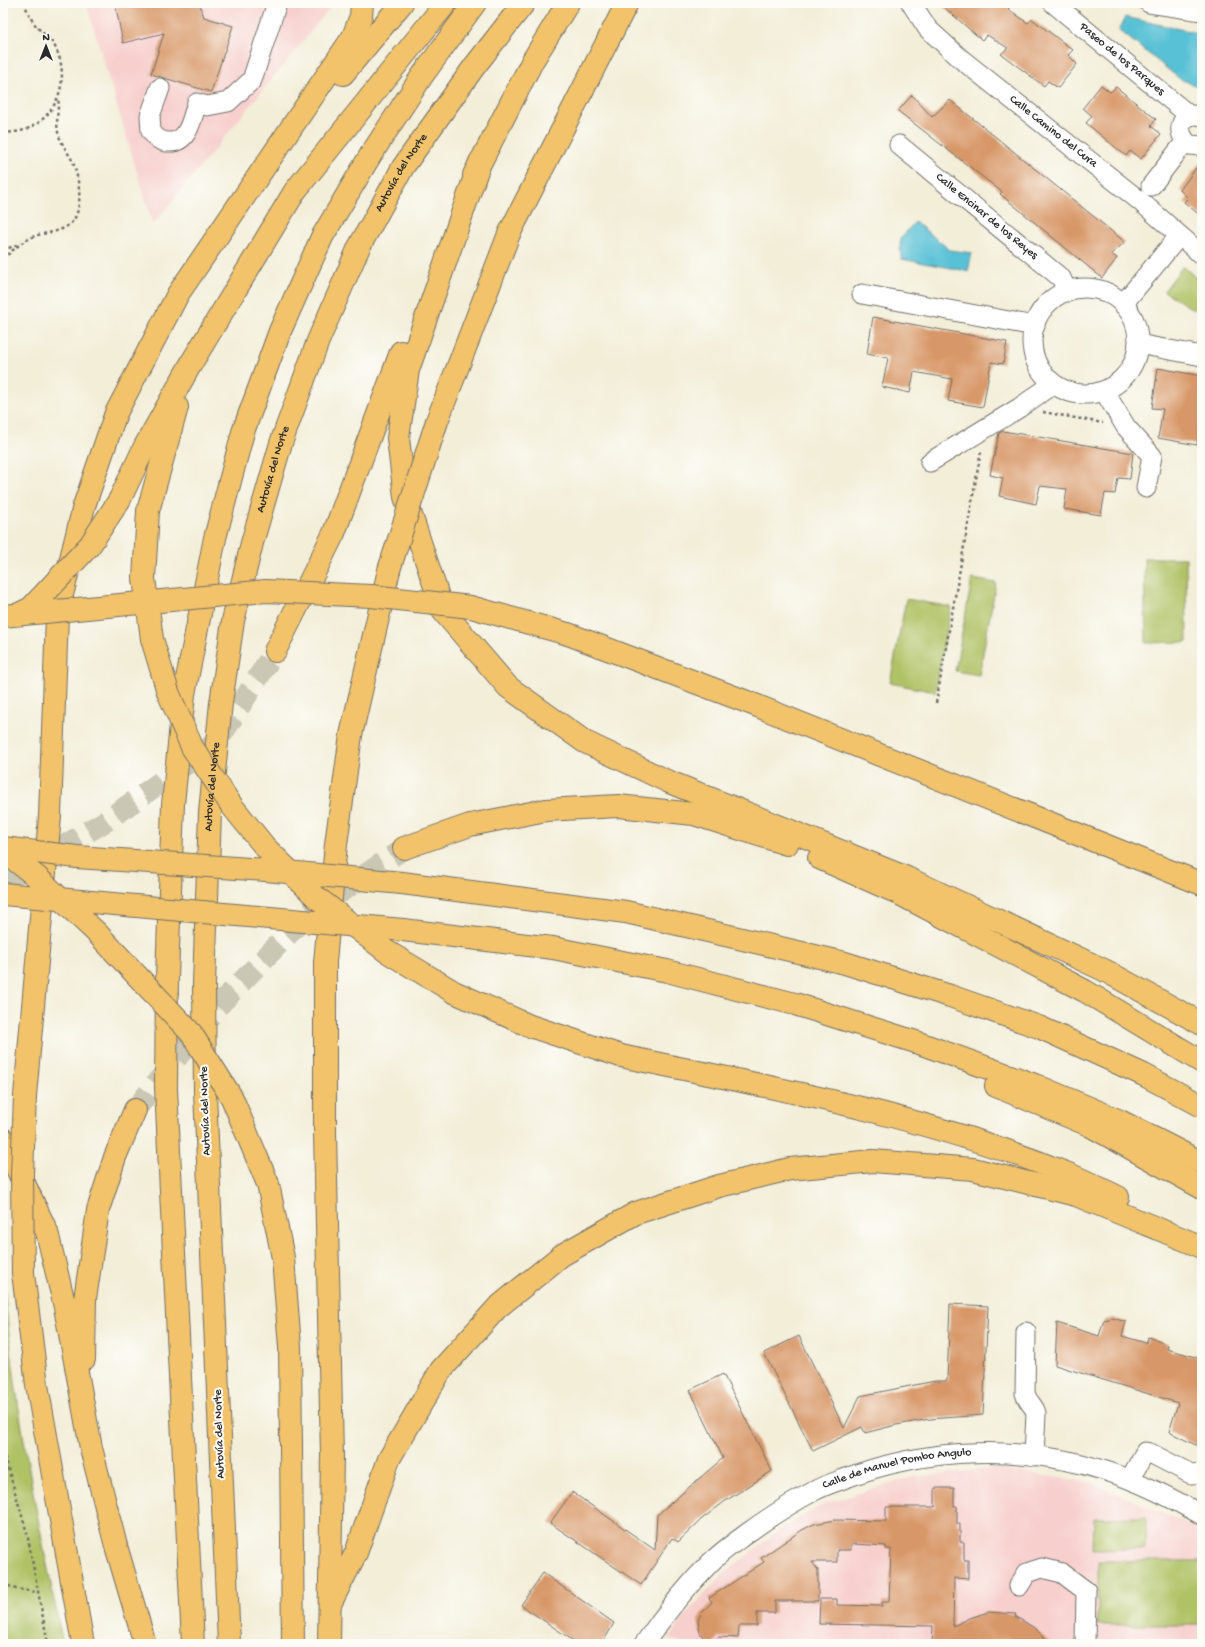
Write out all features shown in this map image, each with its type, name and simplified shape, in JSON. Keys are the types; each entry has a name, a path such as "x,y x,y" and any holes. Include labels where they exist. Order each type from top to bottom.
{"highway":[{"path":"83,1644 37,1385 23,1273 22,1174 26,1096 50,816 57,615 84,506 116,413 178,294 267,166 353,37 361,16 362,3"},
{"path":"267,166 402,3"},
{"path":"3,623 31,608 90,545 120,499 145,446 192,362 295,191 446,3"},
{"path":"194,1644 166,1088 167,978 173,804 184,694 214,538 243,432 280,331 322,237 370,156 422,76 475,3"},
{"name":"Autovía del Norte","path":"229,1644 205,1101 204,984 210,812 221,703 233,621 252,543 281,443 318,340 359,247 403,167 474,66 524,3"},
{"path":"275,651 334,533 434,263 480,162 533,60 568,3"},
{"path":"329,1644 332,1456 325,1132 325,962 336,844 351,735 389,570 437,420 509,234 627,3"},
{"path":"597,61 639,3"},
{"path":"480,162 408,370 398,438 405,497 443,611 508,687 585,742 667,781 907,878 1104,970 1202,1024"},
{"path":"192,362 169,432 148,511 144,578 152,639 168,692 192,747 232,806 265,846 323,902 386,950 454,992 530,1026 621,1056 874,1111 971,1139 1066,1173 1153,1214 1202,1242"},
{"path":"3,616 266,591 370,596 471,607 568,634 757,706 1202,884"},
{"path":"404,848 470,825 546,810 618,806 694,814 784,842 896,892 1085,991 1202,1062"},
{"path":"3,849 77,857 266,870 402,883 626,912 845,963 950,996 1039,1027 1144,1075 1202,1106"},
{"path":"3,849 37,877 96,932 191,1033 232,1098 268,1184 283,1258 290,1347 293,1644"},
{"path":"3,894 403,930 553,948 667,971 795,1004 919,1043 1035,1085 1120,1121 1202,1163"},
{"path":"919,1043 940,1062 1089,1125 1202,1188"},
{"path":"91,1448 84,1371 85,1299 98,1210 115,1157 135,1110"},
{"path":"3,1139 47,1232 65,1307 91,1448 116,1546 145,1644"},
{"path":"330,1604 356,1553 389,1459 441,1370 502,1303 562,1255 636,1213 718,1186 790,1169 873,1161 973,1169 1076,1195 1202,1248"}],"street":[{"path":"160,88 150,116 151,130 161,141 178,141 185,136 197,103 207,106 228,102 252,80 277,3"},
{"name":"Calle Camino del Cura","path":"911,3 928,29 961,59 1140,202 1202,255"},
{"name":"Paseo de los Parques","path":"1053,3 1196,116"},
{"path":"1149,3 1202,11"},
{"path":"1151,186 1193,144 1181,137 1181,124 1196,116"},
{"name":"Calle Encinar de los Reyes","path":"899,146 1061,278 1068,292"},
{"path":"1123,304 1179,236"},
{"path":"1075,289 1092,289 1109,294 1123,304 1133,318 1138,334 1137,352 1131,369 1119,382 1104,391 1086,394 1069,392 1053,384 1041,371 1033,354 1032,337 1035,326 1046,306 1059,295 1075,289"},
{"path":"862,294 1035,326"},
{"path":"1138,344 1202,356"},
{"path":"930,462 1019,408 1053,384"},
{"path":"1104,391 1126,427 1152,456 1146,488"},
{"path":"1026,1332 1025,1393 1026,1399 1035,1407 1036,1413 1034,1456"},
{"path":"1130,1480 1145,1452 1191,1474 1202,1473"},
{"name":"Calle de Manuel Pombo Angulo","path":"644,1644 663,1616 711,1561 771,1515 817,1489 870,1469 912,1459 960,1453 1004,1453 1055,1458 1106,1471 1151,1487 1202,1515"},
{"path":"1020,1586 1026,1573 1042,1568 1062,1573 1086,1591 1085,1644"}],"path":[{"path":"3,250 19,245 36,236 55,232 70,224 76,214 80,198 78,178 72,160 58,133 59,98 63,74 60,58 53,43 29,15 24,3"},
{"path":"3,133 26,130 40,122 50,112 59,98"},
{"path":"3,259 19,245"},
{"path":"1019,408 1126,427"},
{"path":"936,703 985,429"},
{"path":"3,1451 27,1533 48,1644"},
{"path":"3,1583 16,1589 37,1592"}],"shaded area":[{"path":"86,3 334,3 153,225"},
{"path":"996,1468 1092,1483 1195,1527 1202,1533 1202,1644 683,1644 669,1638 690,1610 723,1574 781,1529 826,1503 912,1477"}],"green space":[{"path":"1183,266 1202,283 1202,299 1194,310 1164,291"},
{"path":"1144,558 1186,558 1187,642 1146,643"},
{"path":"972,579 996,583 979,675 955,671"},
{"path":"906,599 951,607 935,692 890,683"},
{"path":"3,1270 7,1317 19,1411 35,1505 63,1644 3,1644"},
{"path":"1146,1517 1145,1549 1093,1550 1094,1518"},
{"path":"1098,1561 1202,1561 1202,1625 1098,1625"}],"water":[{"path":"1125,17 1202,34 1202,74 1200,87 1180,79 1119,30"},
{"path":"915,222 950,250 972,253 968,271 901,259 900,239"}],"building":[{"path":"115,3 199,3 204,17 233,26 211,92 151,74 164,33 123,43"},
{"path":"939,3 1014,3 1008,9 1028,23 1032,19 1073,50 1068,55 1077,64 1058,88 1048,81 1044,86 1001,54 1008,48 987,35 982,40"},
{"path":"1101,85 1110,92 1116,87 1156,119 1151,126 1161,134 1141,159 1130,151 1126,156 1086,123 1092,116 1083,108"},
{"path":"912,95 932,117 950,100 1125,242 1111,254 1117,258 1102,278 1000,194 1002,192 898,111"},
{"path":"1202,160 1202,217 1184,202 1188,198 1180,190"},
{"path":"873,317 1007,342 1003,364 991,362 983,407 948,401 952,379 914,372 910,393 882,387 888,358 867,354"},
{"path":"1158,368 1202,376 1202,424 1200,424 1197,445 1158,438 1163,409 1152,408"},
{"path":"1003,431 1133,453 1130,479 1118,478 1115,494 1105,493 1101,515 1064,509 1067,489 1040,486 1036,504 999,496 1003,478 990,475 999,433"},
{"path":"950,1304 988,1306 983,1415 930,1419 896,1425 865,1433 862,1427 813,1451 764,1353 799,1336 844,1428 860,1396 935,1381 947,1381"},
{"path":"1113,1318 1126,1322 1122,1336 1146,1343 1148,1337 1168,1345 1167,1349 1202,1359 1202,1448 1169,1432 1178,1403 1055,1365 1057,1323 1099,1336 1104,1320"},
{"path":"723,1374 772,1471 724,1502 702,1519 678,1542 672,1538 641,1585 550,1523 572,1492 655,1550 657,1515 723,1458 690,1390"},
{"path":"935,1488 954,1488 954,1506 957,1506 957,1524 960,1524 960,1542 964,1542 964,1560 968,1560 968,1579 954,1578 953,1626 988,1612 1016,1614 1015,1616 1036,1629 1051,1644 932,1644 933,1626 819,1624 820,1599 837,1599 837,1605 882,1606 882,1602 889,1602 891,1549 886,1549 886,1546 854,1544 851,1546 851,1550 837,1550 837,1562 812,1562 818,1570 818,1601 775,1601 775,1613 757,1613 757,1626 739,1626 738,1638 718,1637 713,1644 711,1644 706,1641 700,1633 698,1620 701,1614 712,1602 709,1598 764,1562 761,1558 802,1530 814,1524 835,1520 886,1521 886,1507 935,1507"},
{"path":"543,1573 614,1623 602,1644 578,1644 521,1605"}],"tunnel":[{"path":"3,882 106,821 217,742 275,651"},
{"path":"135,1110 218,1006 306,916 404,848"}]}
